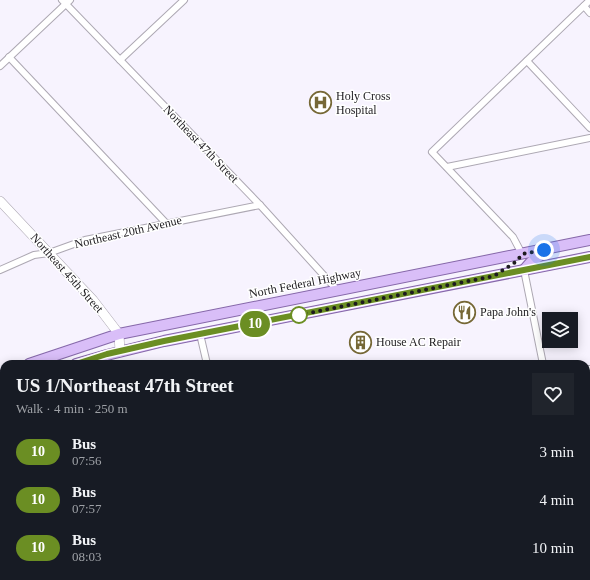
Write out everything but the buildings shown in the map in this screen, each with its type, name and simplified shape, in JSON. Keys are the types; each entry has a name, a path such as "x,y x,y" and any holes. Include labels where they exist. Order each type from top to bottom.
{"main road":[{"name":"North Federal Highway","path":"41,360 119,334 590,240"},
{"path":"524,270 535,259 554,248"},
{"path":"494,276 517,261 522,254"},
{"path":"91,360 200,334 590,257"},
{"path":"200,334 208,322 217,314"}],"street":[{"path":"120,60 184,0"},
{"path":"522,254 513,237 432,152 590,0"},
{"path":"0,66 66,1"},
{"name":"Northeast 47th Street","path":"66,1 120,60 260,205 338,291"},
{"path":"584,6 590,13"},
{"path":"9,56 165,222"},
{"path":"527,61 590,128"},
{"path":"446,167 590,138"},
{"name":"Northeast 45th Street","path":"0,201 93,300 119,334"},
{"name":"Northeast 20th Avenue","path":"0,270 34,255 50,253 85,240 165,222 260,205"},
{"path":"524,270 543,360"},
{"path":"119,334 120,352"},
{"path":"200,334 206,360"}],"bus line":[{"name":"10","path":"88,360 107,354 164,341 590,257"}],"place":[{"name":"Holy Cross Hospital","path":"321,103"},
{"name":"Papa John's","path":"464,312"},
{"name":"House AC Repair","path":"361,342"}],"route":[{"path":"299,315 494,276 511,266 522,254 544,250"}]}
